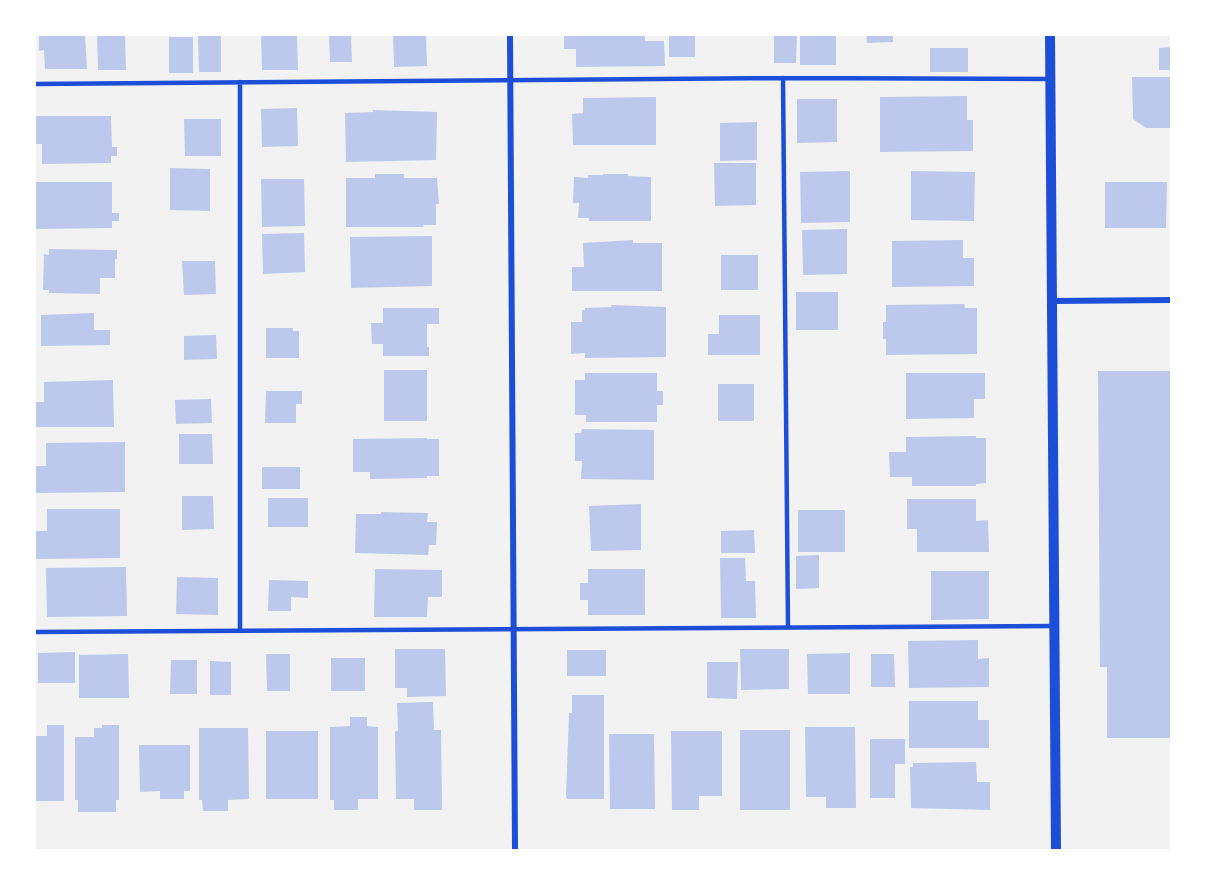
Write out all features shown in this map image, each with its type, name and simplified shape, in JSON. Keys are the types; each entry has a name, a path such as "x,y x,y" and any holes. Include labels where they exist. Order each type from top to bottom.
{"street":[{"path":"510,34 515,850"},
{"path":"1050,34 1056,850"},
{"path":"1052,301 1172,300"}],"lane":[{"path":"783,78 788,627"},
{"path":"34,84 783,78 1051,79"},
{"path":"240,82 240,629"},
{"path":"34,632 1055,626"}],"building":[{"path":"39,34 85,34 87,69 45,69 44,50 39,51"},
{"path":"97,34 125,34 126,70 98,70"},
{"path":"261,34 297,34 298,70 262,70"},
{"path":"329,34 351,34 352,62 330,62"},
{"path":"393,34 426,34 427,66 394,67"},
{"path":"564,34 645,34 645,41 664,41 665,66 576,67 576,49 564,49"},
{"path":"669,34 695,34 695,57 669,57"},
{"path":"774,34 797,34 796,63 774,63"},
{"path":"800,34 836,34 836,65 800,65"},
{"path":"866,34 893,34 893,42 867,43"},
{"path":"198,35 221,35 221,72 199,72"},
{"path":"169,37 193,37 193,73 169,73"},
{"path":"1172,47 1172,70 1159,70 1159,48"},
{"path":"930,48 968,48 968,72 930,72"},
{"path":"1132,77 1172,77 1172,128 1146,128 1133,119"},
{"path":"967,96 967,120 973,120 973,151 880,152 880,97"},
{"path":"656,97 656,145 573,145 572,114 583,113 583,98"},
{"path":"797,99 837,99 837,142 797,143"},
{"path":"297,108 298,146 262,147 261,109"},
{"path":"373,110 437,112 436,160 346,162 345,113 373,112"},
{"path":"34,116 111,116 112,147 117,147 117,156 111,156 111,163 42,164 42,144 34,144"},
{"path":"184,119 221,119 221,156 185,156"},
{"path":"757,122 757,160 720,161 720,123"},
{"path":"714,163 756,163 756,205 715,206"},
{"path":"170,168 210,169 210,211 170,210"},
{"path":"850,171 850,222 801,223 800,172"},
{"path":"911,171 975,172 974,221 911,220"},
{"path":"375,174 404,174 404,178 437,178 439,204 436,204 436,225 346,227 346,178 375,178"},
{"path":"588,175 651,177 651,221 589,221 589,218 578,218 579,203 573,203 574,177 588,178"},
{"path":"261,179 304,179 305,226 262,227"},
{"path":"34,182 112,182 112,213 119,213 119,221 112,221 112,228 34,229"},
{"path":"1105,182 1167,182 1166,228 1105,228"},
{"path":"847,229 847,274 803,275 802,230"},
{"path":"304,233 305,272 263,274 262,234"},
{"path":"432,236 432,286 351,288 350,237"},
{"path":"633,240 633,243 662,243 662,291 572,291 572,267 584,267 583,243"},
{"path":"963,240 963,258 974,258 974,286 892,287 892,241"},
{"path":"49,249 117,250 115,278 100,278 100,294 49,293 49,290 43,290 44,254 49,255"},
{"path":"721,255 758,255 758,290 721,290"},
{"path":"182,261 215,261 216,294 184,295"},
{"path":"796,292 838,292 838,330 796,330"},
{"path":"964,304 965,308 977,308 977,354 886,355 883,322 886,322 886,305"},
{"path":"611,305 666,307 666,357 585,358 585,353 571,354 571,322 582,322 582,310 585,308 612,307"},
{"path":"383,308 439,308 439,324 427,324 429,356 383,356 383,344 372,344 371,323 383,323"},
{"path":"94,313 94,330 110,330 110,345 41,346 41,315"},
{"path":"719,315 760,315 760,355 708,355 708,334 719,334"},
{"path":"266,328 293,328 293,331 299,331 299,358 266,358"},
{"path":"216,335 217,359 184,360 184,336"},
{"path":"384,370 427,370 427,421 384,421"},
{"path":"1098,371 1172,371 1172,738 1107,738 1107,667 1100,667"},
{"path":"585,373 657,373 657,391 663,391 663,405 657,405 657,422 586,422 586,415 575,415 575,380 585,380"},
{"path":"906,373 985,373 985,399 974,399 974,418 906,419"},
{"path":"113,380 114,427 35,427 35,402 44,402 44,382"},
{"path":"718,384 754,384 754,421 718,421"},
{"path":"266,391 302,391 302,404 296,404 296,423 265,423"},
{"path":"211,399 212,423 176,424 175,400"},
{"path":"582,429 654,430 654,480 581,479 582,461 575,461 575,433 581,433"},
{"path":"179,434 212,434 213,464 179,464"},
{"path":"976,436 976,438 986,438 986,483 976,484 976,486 912,486 912,477 890,477 889,452 906,452 906,437"},
{"path":"353,439 439,439 439,476 370,479 370,472 353,472"},
{"path":"125,442 125,492 34,493 34,466 46,466 46,443"},
{"path":"262,467 300,467 300,489 262,489"},
{"path":"182,496 213,496 214,529 182,530"},
{"path":"268,498 308,498 308,527 268,527"},
{"path":"907,499 976,499 976,521 988,520 989,552 917,552 917,529 907,529"},
{"path":"641,504 641,550 591,551 589,506"},
{"path":"47,509 120,509 120,558 36,559 36,531 47,531"},
{"path":"798,510 845,510 845,552 798,552"},
{"path":"381,512 428,513 427,522 437,522 436,545 429,545 428,555 355,553 356,514 381,514"},
{"path":"754,530 755,553 721,553 721,531"},
{"path":"819,555 819,588 796,589 796,556"},
{"path":"720,558 745,558 746,581 755,581 756,618 721,618"},
{"path":"126,567 127,616 47,617 46,568"},
{"path":"375,569 442,570 442,597 428,597 427,617 374,617"},
{"path":"588,569 645,569 645,615 588,615 588,600 580,600 580,583 588,583"},
{"path":"931,571 989,571 989,619 931,620"},
{"path":"177,577 218,578 218,615 176,614"},
{"path":"269,580 308,581 308,598 291,597 291,611 268,611"},
{"path":"978,640 978,659 989,658 989,687 909,688 908,641"},
{"path":"395,649 445,649 446,696 407,697 407,688 395,688"},
{"path":"740,649 789,649 789,689 741,690"},
{"path":"567,650 606,650 606,676 567,676"},
{"path":"75,652 75,683 38,683 38,653"},
{"path":"850,653 850,694 808,694 807,654"},
{"path":"128,654 129,698 79,698 79,655"},
{"path":"266,654 290,654 290,691 267,691"},
{"path":"871,654 894,654 895,687 871,687"},
{"path":"331,658 365,658 365,691 331,691"},
{"path":"171,660 197,660 197,694 170,694"},
{"path":"210,661 231,662 231,695 210,695"},
{"path":"707,662 738,662 737,699 707,698"},
{"path":"572,695 604,695 604,799 567,799 566,796 569,713 572,713"},
{"path":"909,701 978,701 978,720 989,720 989,748 909,748"},
{"path":"433,702 434,730 441,730 442,810 414,810 414,799 396,799 397,703"},
{"path":"350,717 367,717 367,726 378,727 378,799 358,799 358,810 334,810 334,800 330,800 330,727 350,726"},
{"path":"47,725 64,725 64,801 34,801 34,736 47,736"},
{"path":"102,725 119,725 119,800 116,800 116,812 78,812 78,800 75,800 75,737 94,737 94,728 102,728"},
{"path":"805,727 855,727 856,808 826,808 826,797 806,797"},
{"path":"199,728 248,728 249,799 228,800 228,811 203,811 202,800 199,800"},
{"path":"740,730 790,730 790,810 740,810"},
{"path":"266,731 318,731 318,799 266,799"},
{"path":"671,731 722,731 722,796 699,796 699,810 672,810"},
{"path":"609,734 654,734 655,809 610,809"},
{"path":"870,739 905,739 905,764 895,764 895,798 870,798"},
{"path":"139,745 190,745 190,791 184,791 184,799 160,799 160,791 140,792"},
{"path":"976,762 977,782 990,782 990,810 911,808 910,767 913,767 913,763"}]}
